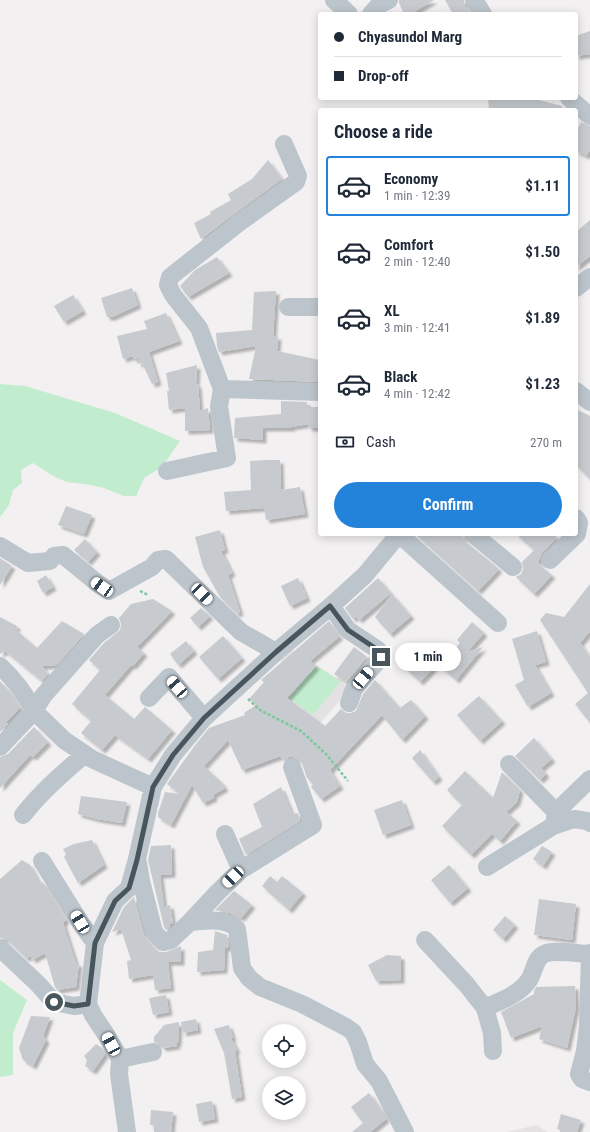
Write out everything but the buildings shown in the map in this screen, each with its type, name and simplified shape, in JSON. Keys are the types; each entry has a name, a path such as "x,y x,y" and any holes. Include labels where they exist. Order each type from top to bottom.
{"street":[{"path":"334,0 347,12"},
{"path":"373,12 379,5 389,0"},
{"path":"474,0 482,12"},
{"path":"571,100 590,116"},
{"path":"167,471 227,458 219,406 222,389 199,328 173,295 168,285 170,277 240,222 296,182 298,176 284,144"},
{"path":"578,286 590,277"},
{"path":"288,307 318,307"},
{"path":"222,389 318,392"},
{"path":"578,393 590,402"},
{"path":"127,1132 119,1074 120,1059 93,1015 88,1004 95,943 115,901 129,888 137,860 153,787 173,755 204,718 365,574 397,536"},
{"path":"401,536 498,623"},
{"path":"475,536 513,568"},
{"path":"550,560 575,536"},
{"path":"0,546 28,563 50,561 54,556 62,555 109,591 152,567 158,560 166,559 241,632 276,652"},
{"path":"330,606 348,630 378,650 381,657 354,689 349,702"},
{"path":"0,746 34,712 43,696 97,635 111,624"},
{"path":"0,666 16,681 27,696 34,712 64,740 92,759 153,787"},
{"path":"149,698 168,677 204,718"},
{"path":"23,816 33,803 49,787 85,754"},
{"path":"509,764 555,819"},
{"path":"137,860 154,932 163,942 172,940 241,870 313,825 292,767"},
{"path":"487,867 555,819 590,779"},
{"path":"555,819 574,819 587,821 590,823"},
{"path":"226,834 241,870"},
{"path":"42,860 80,922 95,943"},
{"path":"190,922 215,920 234,926 238,929 242,968 249,978 260,987 302,1004 353,1032 365,1064 379,1080 405,1132"},
{"path":"425,940 466,984 485,1008 492,1033 493,1052"},
{"path":"0,948 38,984 54,1002 74,1006 88,1004"},
{"path":"485,1008 516,993 529,980 542,954 549,952 590,954 588,1026 585,1051 579,1074 582,1079 590,1082"},
{"path":"120,1059 152,1052"}],"path":[{"path":"236,688 260,710 302,731 326,754 348,781"}],"shaded area":[{"path":"290,648 341,681 349,690 310,735 273,716 293,671 279,660"},
{"path":"537,1125 547,1132 507,1132"}],"green space":[{"path":"0,384 25,386 115,413 180,441 162,467 144,478 136,496 124,496 104,488 67,482 53,476 33,463 21,470 22,483 13,490 9,505 0,517"},
{"path":"316,666 341,681 313,715 289,698"},
{"path":"0,980 27,1000 13,1033 13,1075 0,1077"}],"route":[{"path":"54,1002 74,1006 88,1004 95,943 115,901 129,888 137,860 153,787 173,755 204,718 276,652 330,606 348,630 378,650 381,657"}]}
